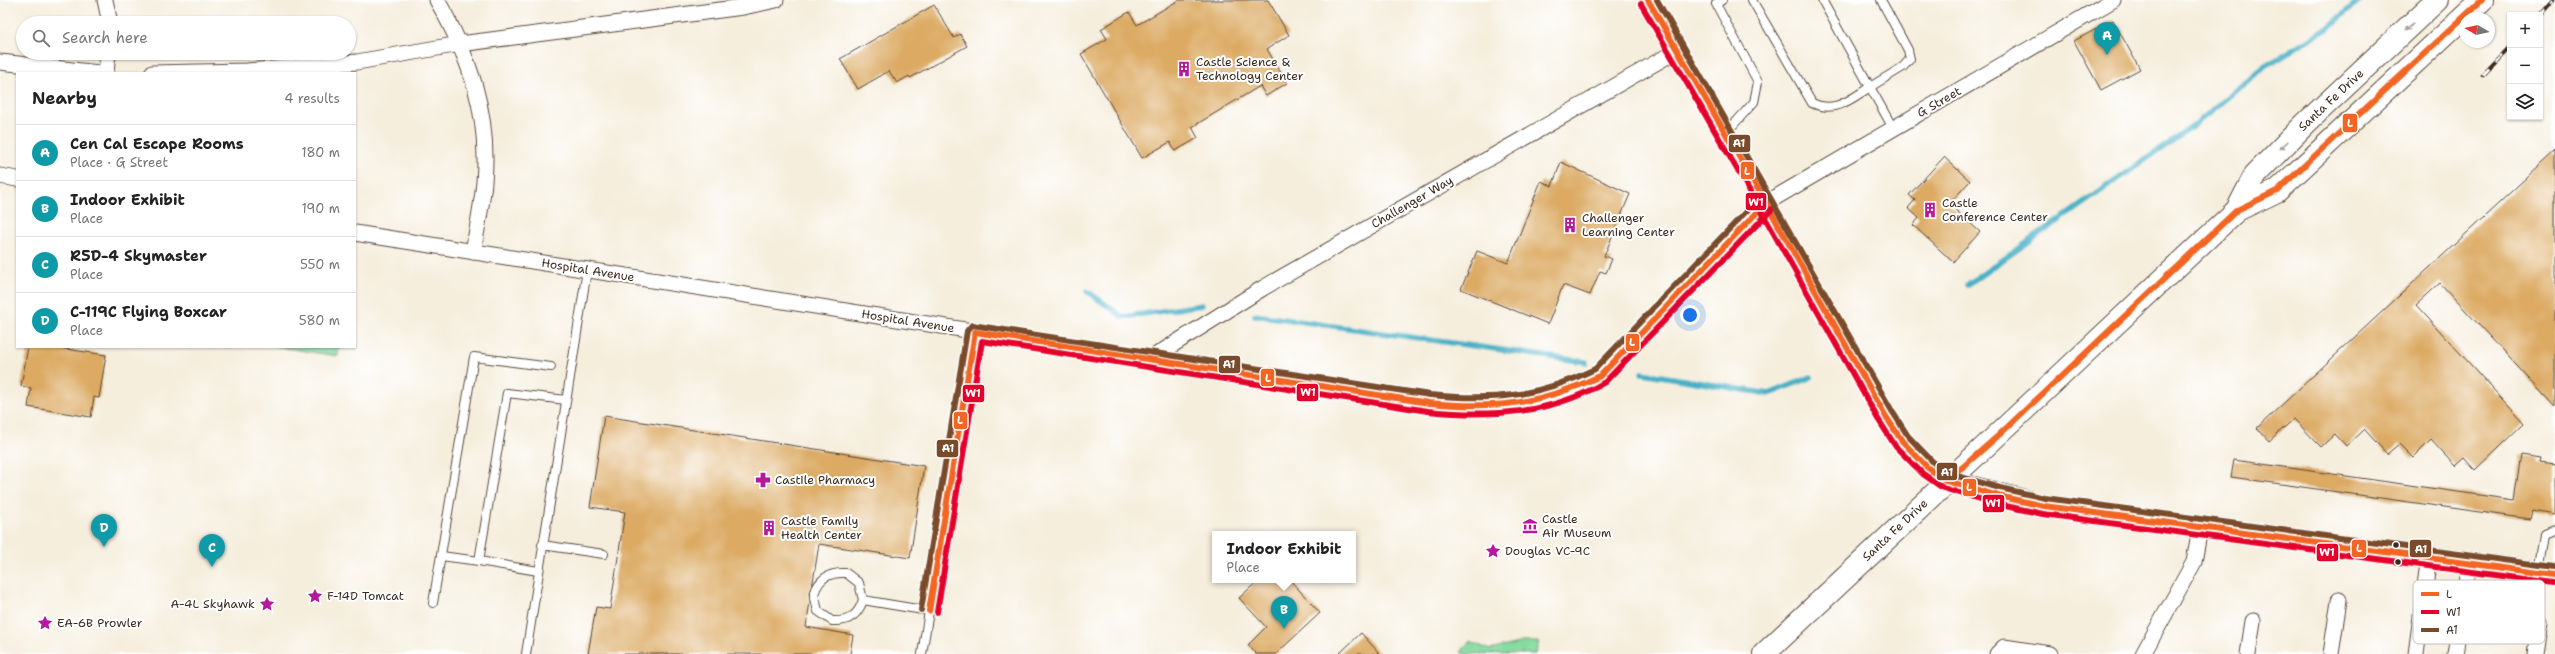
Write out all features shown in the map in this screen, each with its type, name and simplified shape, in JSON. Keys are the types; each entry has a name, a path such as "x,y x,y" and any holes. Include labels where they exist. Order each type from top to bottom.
{"main road":[{"name":"Santa Fe Drive","path":"2237,210 2255,175 2306,123 2437,0"},
{"name":"Santa Fe Drive","path":"1764,654 2237,210 2277,191 2482,0"},
{"path":"1948,481 2044,506 2547,574"}],"street":[{"path":"105,0 108,16"},
{"path":"436,0 460,44 479,94 483,127 484,183 473,252"},
{"path":"696,13 715,0"},
{"path":"200,72 248,71 357,62 460,44 743,7 776,0"},
{"path":"1648,0 1766,203 1864,379 1902,441 1916,458 1948,481"},
{"name":"G Street","path":"1766,203 2112,0"},
{"name":"Challenger Way","path":"1150,359 1262,288 1678,50"},
{"path":"106,72 107,60"},
{"path":"0,62 90,72"},
{"path":"0,176 16,179"},
{"name":"Hospital Avenue","path":"356,233 1462,408 1519,406 1574,390 1600,376 1766,203"},
{"path":"2143,654 2194,562 2200,528"},
{"path":"2426,580 2429,557"},
{"path":"2466,580 2469,563"},
{"path":"2332,654 2339,600"},
{"path":"2248,654 2253,620"},
{"path":"2416,654 2417,644"},
{"path":"2455,654 2457,644"},
{"path":"2536,654 2538,644"},
{"path":"1997,654 2004,647 2050,654"}],"lane":[{"path":"1722,0 1716,4 1758,82 1754,102 1726,133"},
{"path":"1752,0 1812,103 1825,108 1837,107 1903,67 1910,59 1908,50 1881,0"},
{"path":"1822,0 1893,128"},
{"path":"526,654 542,545 587,270"},
{"path":"922,654 975,332"},
{"path":"433,603 474,357 551,367"},
{"path":"479,561 507,393 566,400"},
{"path":"2547,574 2545,534 2555,530"},
{"path":"542,545 604,554"},
{"path":"441,556 538,571"},
{"path":"846,573 859,583 863,600 856,615 848,620 832,621 818,611 814,594 822,579 833,574 846,573"},
{"path":"863,600 929,611"}],"green space":[{"path":"285,348 339,348 338,356"},
{"path":"1470,641 1490,650 1522,642 1539,642 1535,654 1463,654 1461,652"}],"building":[{"name":"Castle Science & Technology Center","path":"1179,0 1268,0 1289,35 1267,49 1287,83 1266,96 1260,86 1192,127 1198,138 1175,151 1170,142 1142,158 1081,54 1107,39 1101,29 1129,12 1137,25"},
{"path":"934,5 954,38 960,34 967,46 910,78 909,76 897,83 889,71 858,89 840,59"},
{"path":"2113,20 2140,69 2101,90 2074,41"},
{"path":"2555,151 2555,407 2440,283 2416,305 2524,423 2475,470 2464,458 2455,466 2431,440 2413,458 2399,444 2387,454 2364,429 2346,446 2335,434 2321,447 2294,419 2269,441 2257,428"},
{"name":"Castle Conference Center","path":"1944,157 1970,181 1949,204 1980,232 1953,262 1913,225 1919,218 1908,208 1915,200 1909,195"},
{"name":"Challenger Learning Center","path":"1561,162 1630,194 1604,256 1612,259 1606,273 1600,271 1590,295 1563,285 1548,324 1461,289 1477,251 1508,263 1541,181 1552,186"},
{"path":"28,348 59,348 106,355 99,398 94,397 91,417 28,407 31,388 21,386"},
{"name":"Castle Family Health Center","path":"604,416 924,466 910,558 819,544 813,582 809,592 810,602 806,627 853,635 850,654 588,654 596,607 610,609 625,512 590,507"},
{"path":"2521,455 2540,458 2539,462 2555,464 2555,515 2532,511 2530,519 2231,477 2234,460 2514,500"},
{"path":"1256,583 1293,583 1320,613 1276,654 1256,654 1248,645 1266,627 1239,598"},
{"path":"1361,633 1380,654 1339,654"}],"waterway":[{"path":"1967,285 2192,127 2264,67 2328,28 2359,0"},
{"path":"1087,291 1123,317 1202,305"},
{"path":"1255,315 1586,362"},
{"path":"1642,373 1769,394 1811,377"}],"railway":[{"path":"2543,12 2553,0"},
{"path":"2483,75 2509,48"}],"transit line":[{"name":"L","path":"1648,0 1766,203 1885,415 1902,441 1928,468 1947,481 1998,496 2044,506 2555,575"},
{"name":"A1","path":"1657,0 1892,411 1908,436 1933,462 1950,474 2000,488 2045,498 2555,567"},
{"name":"L","path":"1947,481 1999,435 2237,210 2277,191 2482,0"},
{"name":"W1","path":"1641,4 1759,207 1878,419 1896,447 1923,474 1943,488 1996,504 2043,514 2532,580"},
{"name":"A1","path":"921,610 967,331 972,325 1430,395 1453,397 1495,397 1515,395 1554,386 1595,369 1760,197"},
{"name":"L","path":"929,611 975,332 1429,403 1453,405 1496,405 1516,403 1557,393 1578,386 1600,376 1766,203"},
{"name":"W1","path":"937,612 982,341 1428,411 1474,414 1519,411 1563,401 1584,393 1605,382 1772,209"},
{"name":"W1","path":"2545,582 2554,583"}],"place":[{"name":"Cen Cal Escape Rooms","path":"2107,55"},
{"name":"Castle Science & Technology Center","path":"1184,69"},
{"name":"Castle Conference Center","path":"1930,210"},
{"name":"Challenger Learning Center","path":"1570,225"},
{"name":"Castile Pharmacy","path":"763,480"},
{"name":"Castle Air Museum","path":"1530,526"},
{"name":"Castle Family Health Center","path":"769,528"},
{"name":"C-119C Flying Boxcar","path":"104,547"},
{"name":"Douglas VC-9C","path":"1493,551"},
{"name":"R5D-4 Skymaster","path":"212,567"},
{"name":"F-14D Tomcat","path":"315,596"},
{"name":"A-4L Skyhawk","path":"267,604"},
{"name":"EA-6B Prowler","path":"45,623"},
{"name":"Indoor Exhibit","path":"1284,629"}]}
